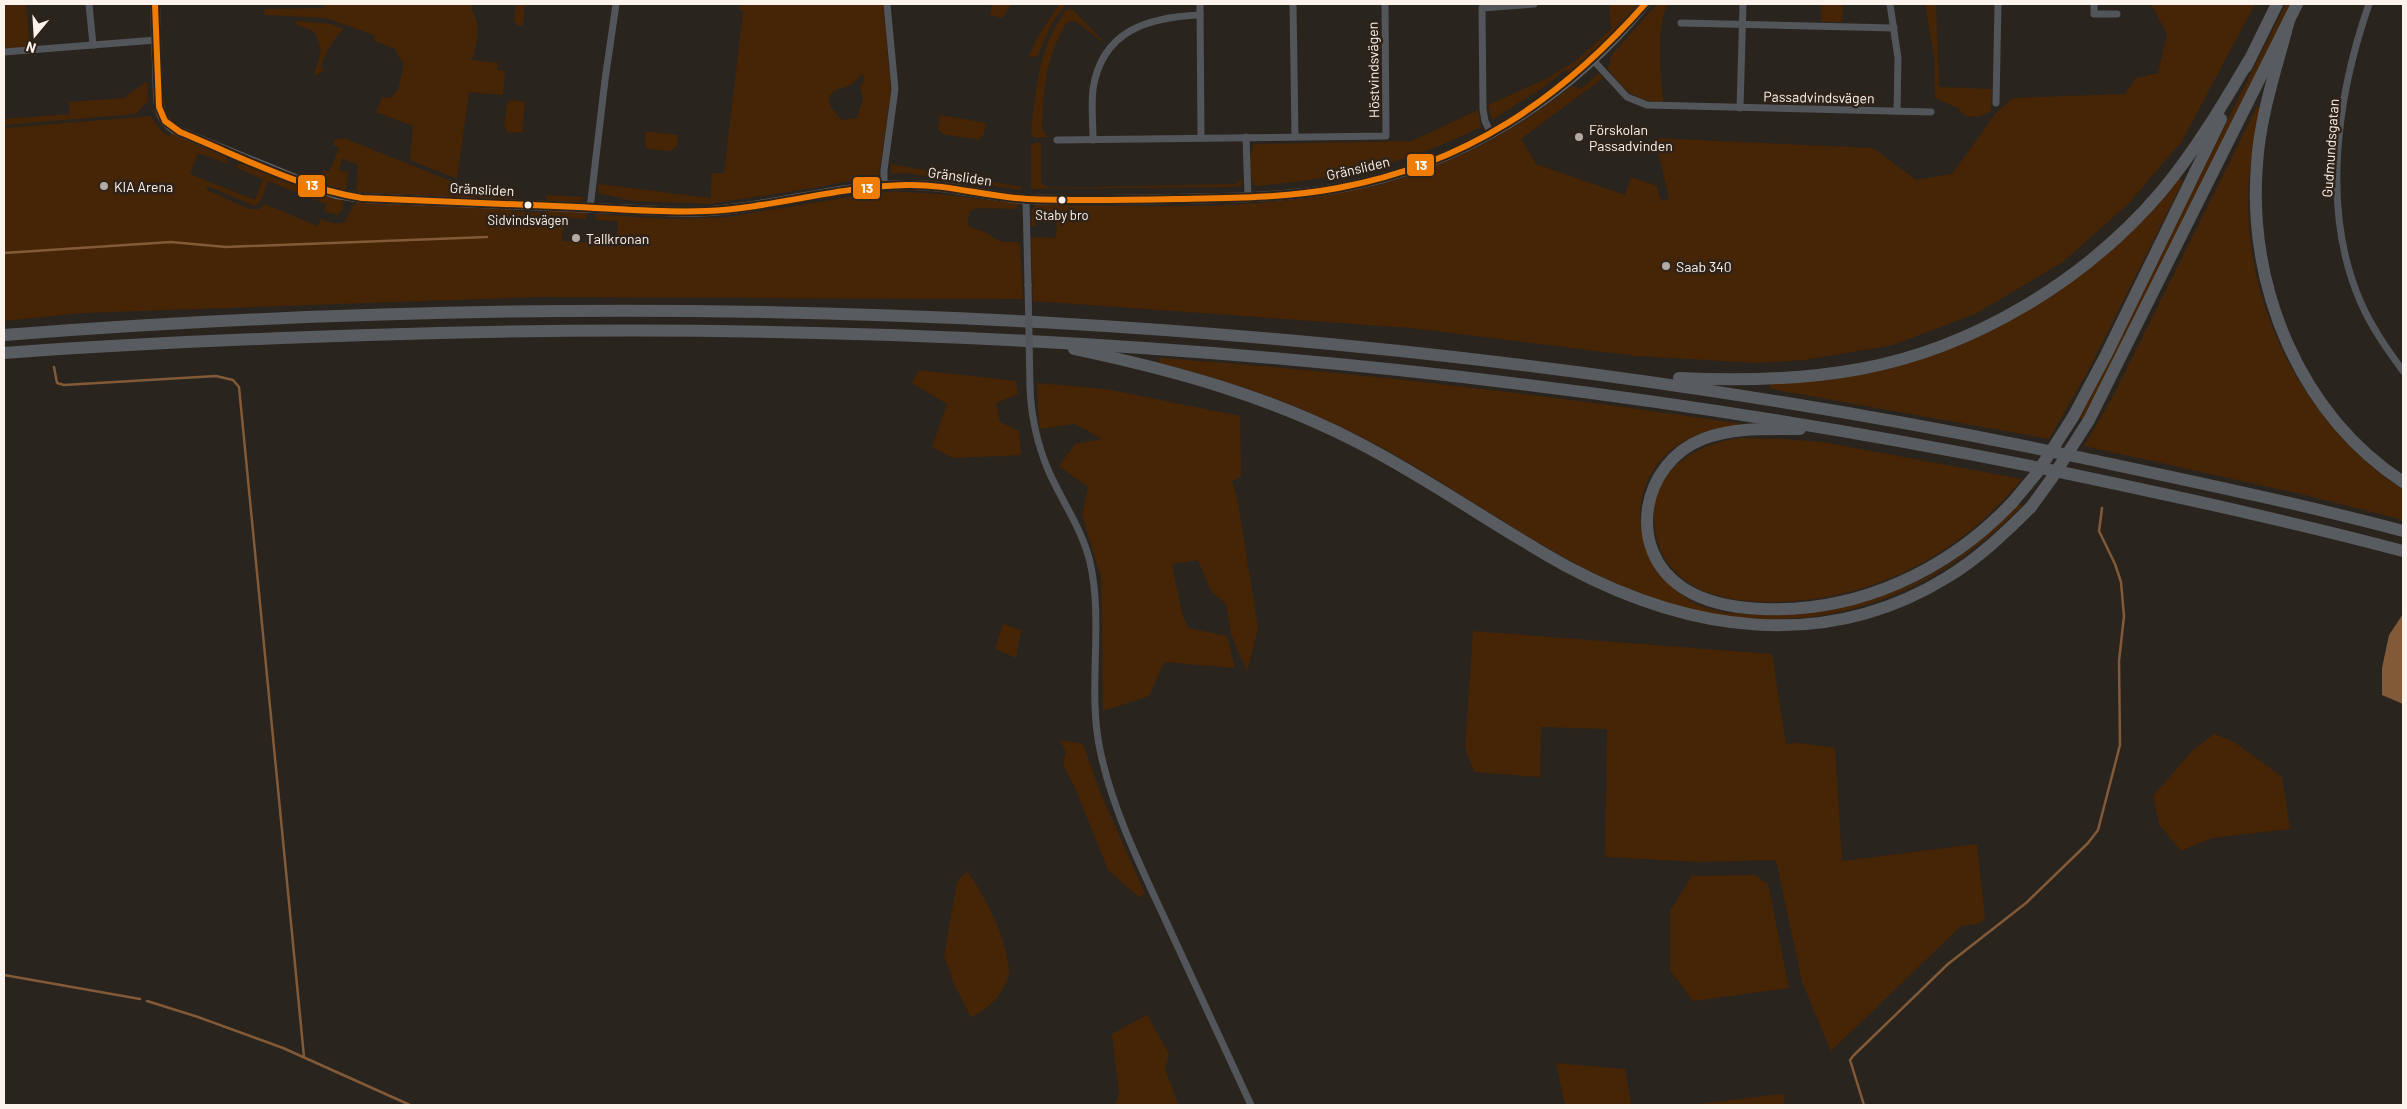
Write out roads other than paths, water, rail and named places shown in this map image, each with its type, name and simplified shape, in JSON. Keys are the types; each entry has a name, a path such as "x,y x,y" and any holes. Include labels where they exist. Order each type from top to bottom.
{"highway":[{"path":"1838,429 1762,429 1728,432 1703,439 1675,456 1656,480 1647,512 1649,540 1656,560 1666,573 1682,587 1700,598 1730,606 1773,609 1820,606 1844,602 1911,578 1954,554 1997,518 2012,503 2036,473 2073,417 2167,232 2277,4"},
{"path":"1033,340 1197,379 1290,410 1383,456 1532,546 1598,582 1673,612 1720,621 1765,626 1816,623 1862,614 1892,604 1945,579 1967,564 2010,528 2030,507 2052,478 2089,420 2298,4"},
{"path":"2289,20 2264,121 2257,162 2254,202 2257,241 2263,274 2287,344 2323,405 2346,433 2371,457 2403,482"},
{"path":"1611,375 1750,380 1809,376 1861,368 1894,360 1926,350 1979,328 2064,280 2092,258 2139,215 2180,168 2207,129 2249,60"},
{"path":"4,335 233,320 452,312 656,310 801,313 1038,322 1178,330 1363,346 1611,375 1894,420 2228,488 2403,531"},
{"path":"4,353 253,338 451,332 654,329 819,332 1033,340 1350,364 1521,382 1735,412 1838,429 1958,451 2191,499 2403,551"}],"street":[{"path":"89,4 93,45"},
{"path":"4,52 156,40 155,4"},
{"path":"590,208 604,80 616,4"},
{"path":"884,185 884,170 895,90 887,4"},
{"path":"1200,4 1201,138"},
{"path":"1293,4 1295,136"},
{"name":"Höstvindsvägen","path":"1057,140 1386,136 1385,4"},
{"path":"1491,134 1485,121 1483,109 1482,6 1534,4"},
{"name":"Gränsliden","path":"156,40 159,109 163,120 168,125 180,132 336,194 362,198 590,208 684,212 727,211 884,185 926,185 1026,199 1248,197 1309,192 1371,181 1429,163 1491,134 1539,104 1593,60 1646,4"},
{"path":"1740,108 1743,4"},
{"path":"1890,4 1898,58 1897,112"},
{"path":"1996,103 1998,4"},
{"path":"2094,4 2094,14 2117,14"},
{"name":"Gudmundsgatan","path":"2369,4 2352,61 2344,104 2338,166 2339,215 2345,255 2360,302 2379,337 2403,371"},
{"path":"1093,140 1093,88 1100,66 1112,46 1127,32 1145,22 1174,16 1200,15"},
{"path":"1681,23 1894,28"},
{"name":"Passadvindsvägen","path":"1593,60 1627,97 1640,104 1653,106 1931,112"},
{"path":"1246,137 1248,197"},
{"path":"1026,199 1030,386 1035,432 1041,452 1078,527 1090,564 1095,612 1095,709 1100,748 1107,777 1124,826 1146,878 1251,1105"}],"waterway":[{"path":"4,253 171,242 226,247 487,237"},
{"path":"54,367 57,383 64,385 216,376 233,380 239,387 304,1057"},
{"path":"1864,1105 1850,1060 1854,1055 1948,964 2026,903 2088,843 2098,830 2120,745 2119,661 2124,616 2121,582 2115,564 2099,531 2102,508"},
{"path":"4,975 140,999"},
{"path":"147,1001 198,1017 283,1048 410,1105"}],"place":[{"name":"Förskolan Passadvinden","path":"1579,137"},
{"name":"KIA Arena","path":"104,186"},
{"name":"Staby bro","path":"1062,200"},
{"name":"Sidvindsvägen","path":"528,205"},
{"name":"Tallkronan","path":"576,238"},
{"name":"Saab 340","path":"1666,266"}]}
